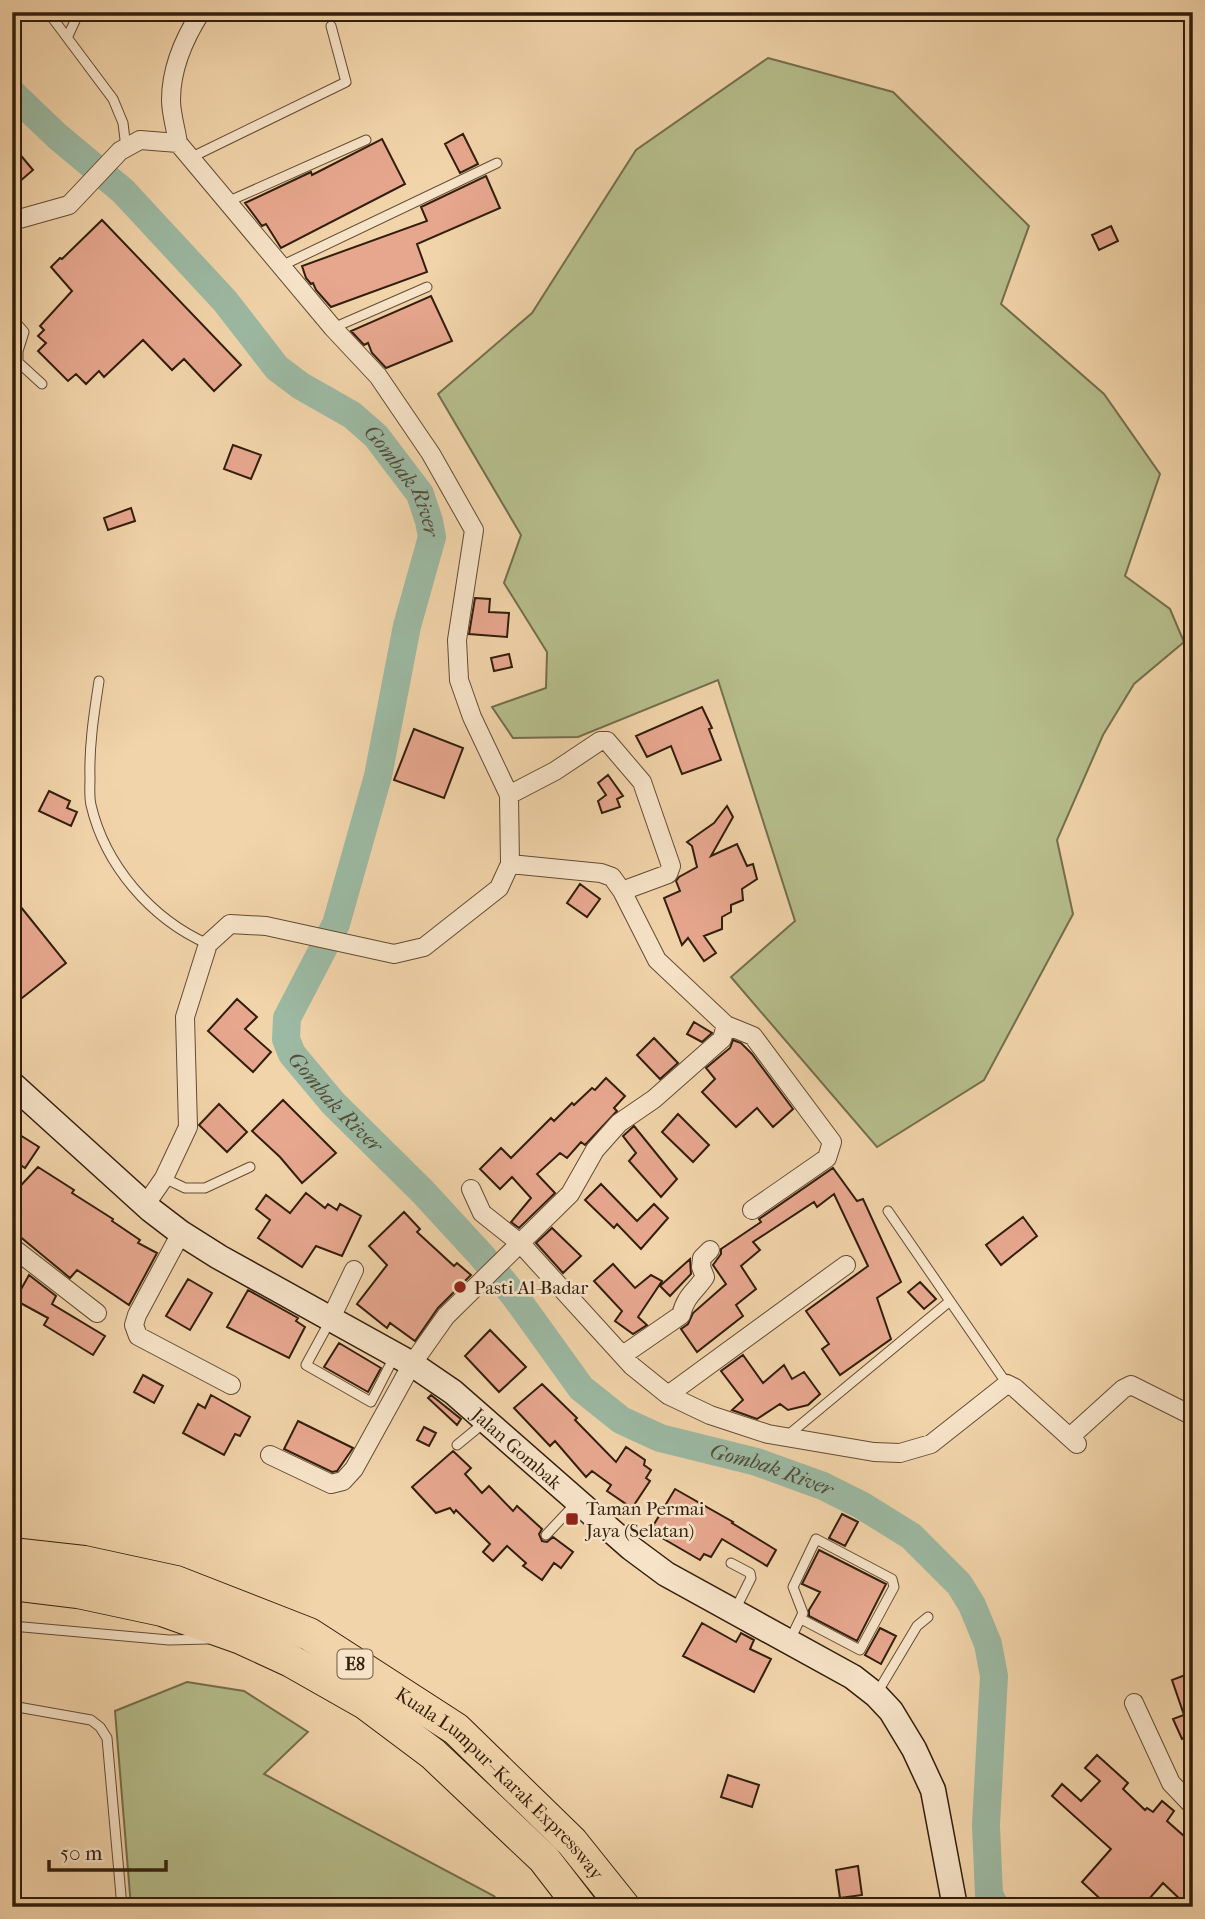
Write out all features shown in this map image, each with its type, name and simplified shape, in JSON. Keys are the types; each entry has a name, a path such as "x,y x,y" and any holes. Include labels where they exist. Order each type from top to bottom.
{"highway":[{"name":"Kuala Lumpur–Karak Expressway","path":"12,1554 84,1562 176,1582 309,1634 456,1729 572,1842 624,1907"},
{"name":"Kuala Lumpur–Karak Expressway","path":"12,1584 78,1592 162,1610 241,1638 291,1661 365,1703 433,1754 544,1859 581,1907"}],"main road":[{"name":"Jalan Gombak","path":"12,1084 181,1233 330,1321 412,1364 453,1392 631,1548 666,1574 853,1677 876,1695 897,1720 933,1790 955,1907"}],"street":[{"path":"146,1204 164,1178 188,1128 185,1017 208,943 230,924 266,926 394,954 424,947 499,888 510,864 509,795 472,717 459,680 457,640 474,530 431,454 378,376 333,328 178,143 171,99 178,61 190,30 201,12"},
{"path":"12,221 69,205 123,150 140,140 178,143"},
{"path":"509,795 555,771 600,741 607,741 642,782 671,866 668,874 622,891"},
{"path":"510,864 601,873 612,877 622,891 657,960 726,1025 753,1036 832,1142 827,1158 752,1210"},
{"path":"270,1455 331,1484 343,1481 354,1469 412,1364 446,1316 570,1194 595,1150 619,1124 654,1099 722,1039 726,1025"},
{"path":"471,1189 482,1213 521,1244 632,1366 668,1395 710,1415 768,1434 873,1452 900,1453 931,1444 1007,1384 1015,1388 1073,1441 1123,1388 1131,1385 1193,1416"},
{"path":"181,1233 134,1325 138,1336 232,1385"},
{"path":"12,1247 97,1313"},
{"path":"623,1354 681,1315 684,1303 705,1277 701,1267 702,1258 710,1250"},
{"path":"668,1395 846,1265"},
{"path":"330,1321 354,1270"},
{"path":"1134,1703 1171,1783 1193,1806"}],"lane":[{"path":"48,12 113,99 123,123 123,150"},
{"path":"68,36 79,12"},
{"path":"190,158 346,82 331,26"},
{"path":"227,202 366,140"},
{"path":"282,266 497,163"},
{"path":"333,328 427,287"},
{"path":"12,318 24,332 18,351 18,362 42,384"},
{"path":"99,681 89,745 90,803 112,860 145,901 186,934 208,943"},
{"path":"164,1178 185,1188 205,1188 250,1167"},
{"path":"888,1210 1007,1384"},
{"path":"785,1437 950,1301"},
{"path":"330,1321 393,1359 371,1402 306,1365 330,1321"},
{"path":"457,1445 486,1421"},
{"path":"546,1535 578,1502"},
{"path":"789,1643 803,1613 793,1587 816,1539 892,1579 894,1587 860,1650 801,1619"},
{"path":"731,1563 750,1573 751,1578 734,1612"},
{"path":"876,1695 917,1626 928,1617"},
{"path":"12,1626 169,1640 241,1638"},
{"path":"12,1706 91,1720 107,1738 122,1907"}],"green space":[{"path":"768,58 893,92 1029,226 1001,304 1104,394 1160,474 1125,576 1170,609 1184,642 1134,684 1103,735 1057,840 1073,914 984,1080 877,1147 731,977 795,921 718,680 578,737 513,738 492,707 546,688 547,652 504,583 521,535 438,394 532,313 636,150"},
{"path":"187,1682 244,1691 308,1732 264,1774 494,1896 503,1907 131,1907 115,1711"}],"building":[{"path":"463,134 478,164 460,173 445,144"},
{"path":"382,139 405,184 281,248 266,224 262,226 245,203 311,172 312,175"},
{"path":"12,145 33,170 12,188"},
{"path":"486,176 500,208 417,244 427,272 331,307 306,278 302,266 427,221 421,207"},
{"path":"102,220 241,365 214,391 184,359 172,370 143,340 104,377 99,371 86,384 76,374 68,381 38,351 46,343 38,336 44,330 40,326 72,291 51,267"},
{"path":"1111,226 1118,241 1099,250 1092,235"},
{"path":"431,296 452,341 386,368 372,353 368,343 364,345 351,331"},
{"path":"233,445 261,455 251,479 224,469"},
{"path":"131,508 135,521 108,530 104,518"},
{"path":"475,598 490,599 489,612 509,613 507,637 469,634"},
{"path":"509,654 512,667 494,671 491,658"},
{"path":"702,707 712,728 709,729 721,760 682,774 671,746 647,757 636,736"},
{"path":"414,729 463,748 444,798 394,780"},
{"path":"608,775 623,796 617,799 620,807 602,813 598,801 606,795 598,783"},
{"path":"49,791 70,801 67,808 77,812 71,826 39,811"},
{"path":"727,806 733,817 711,856 737,844 747,866 753,864 757,879 742,889 743,900 731,905 731,912 722,917 722,929 704,936 716,953 704,961 688,938 682,945 664,898 680,891 676,881 697,867 692,846 687,842 714,823"},
{"path":"580,884 600,899 587,917 567,903"},
{"path":"12,896 66,963 12,1006"},
{"path":"237,999 257,1017 245,1029 271,1052 253,1072 208,1031"},
{"path":"694,1022 712,1033 702,1042 687,1034"},
{"path":"654,1038 678,1063 660,1079 637,1055"},
{"path":"733,1040 741,1043 752,1054 793,1109 773,1127 757,1108 736,1127 702,1092 715,1079 706,1068 730,1048"},
{"path":"606,1078 625,1096 614,1108 617,1111 585,1145 581,1142 567,1158 560,1153 537,1174 555,1193 519,1228 511,1222 531,1198 512,1177 500,1189 480,1169 501,1148 511,1158 551,1118 554,1121 572,1103 574,1105 592,1088 595,1090"},
{"path":"283,1100 336,1153 302,1183 280,1157 252,1131"},
{"path":"219,1104 247,1132 227,1152 199,1125"},
{"path":"678,1114 709,1145 693,1162 662,1132"},
{"path":"634,1126 677,1179 661,1197 629,1161 636,1153 623,1136"},
{"path":"12,1130 39,1147 25,1168 12,1159"},
{"path":"38,1167 113,1219 112,1221 140,1240 138,1243 157,1253 129,1305 77,1270 70,1278 12,1230 12,1195"},
{"path":"833,1168 857,1201 863,1199 901,1282 877,1298 891,1339 840,1375 822,1349 829,1344 806,1311 868,1266 834,1194 817,1207 814,1202 753,1242 760,1250 741,1266 756,1289 736,1305 743,1316 697,1352 681,1329 688,1324 693,1313 726,1284 713,1265 721,1254 721,1249"},
{"path":"601,1184 637,1221 654,1204 668,1218 641,1249 617,1224 614,1228 585,1200"},
{"path":"306,1193 325,1208 328,1204 337,1210 340,1204 361,1216 342,1256 316,1246 302,1267 258,1238 270,1220 256,1209 266,1195 290,1213"},
{"path":"404,1212 420,1229 417,1232 454,1266 457,1263 471,1275 438,1308 415,1341 390,1323 387,1328 357,1304 387,1265 369,1246"},
{"path":"1023,1217 1037,1236 1001,1265 986,1245"},
{"path":"552,1228 581,1256 563,1273 536,1243"},
{"path":"690,1259 691,1274 670,1296 660,1286"},
{"path":"613,1264 635,1288 651,1275 662,1281 638,1317 647,1325 633,1334 615,1321 622,1311 594,1281"},
{"path":"29,1275 56,1296 52,1304 105,1336 93,1355 44,1325 48,1318 15,1300"},
{"path":"188,1279 212,1293 190,1330 166,1316"},
{"path":"920,1282 936,1299 924,1309 908,1292"},
{"path":"248,1290 298,1318 296,1321 305,1327 289,1358 227,1327"},
{"path":"490,1330 526,1367 499,1392 465,1356"},
{"path":"339,1343 381,1368 368,1392 324,1367"},
{"path":"743,1355 763,1383 784,1365 792,1379 804,1372 820,1394 808,1405 788,1410 780,1404 757,1419 732,1410 743,1400 721,1371"},
{"path":"143,1375 163,1386 154,1403 134,1392"},
{"path":"542,1384 616,1462 626,1447 645,1460 644,1465 651,1470 646,1478 650,1481 632,1508 607,1491 611,1485 592,1471 586,1477 555,1441 550,1446 514,1408"},
{"path":"211,1395 250,1417 240,1436 235,1434 224,1455 183,1433 198,1404 205,1408"},
{"path":"431,1395 461,1419 457,1425 428,1398"},
{"path":"298,1421 353,1448 337,1471 332,1472 284,1449"},
{"path":"424,1427 436,1433 429,1446 417,1440"},
{"path":"453,1451 471,1468 465,1474 482,1493 489,1486 513,1511 517,1506 542,1529 539,1534 542,1541 547,1542 553,1537 573,1552 561,1568 554,1563 542,1580 523,1566 526,1563 507,1546 493,1561 483,1552 490,1544 456,1510 454,1513 450,1508 436,1513 412,1487"},
{"path":"675,1489 776,1550 767,1566 722,1539 711,1557 704,1554 700,1560 650,1531"},
{"path":"842,1514 858,1522 845,1546 829,1538"},
{"path":"819,1550 886,1584 857,1641 809,1616 809,1610 820,1592 802,1584"},
{"path":"702,1623 736,1642 741,1633 754,1640 750,1649 771,1659 754,1692 683,1656"},
{"path":"880,1628 896,1636 881,1664 865,1655"},
{"path":"1193,1672 1193,1734 1182,1739 1173,1719 1184,1715 1172,1680"},
{"path":"1097,1755 1128,1783 1123,1789 1145,1810 1147,1808 1153,1812 1162,1801 1174,1811 1167,1821 1193,1844 1193,1893 1184,1903 1163,1883 1142,1907 1129,1907 1122,1900 1116,1907 1109,1907 1082,1882 1111,1849 1052,1796 1062,1784 1081,1801 1100,1781 1085,1768"},
{"path":"728,1775 759,1785 752,1807 721,1797"},
{"path":"858,1866 862,1895 840,1898 836,1870"}],"waterway":[{"name":"Gombak River","path":"12,93 57,136 123,191 225,301 277,368 301,386 352,415 376,436 420,494 429,521 432,537 407,626 378,776 336,924 287,1018 286,1039 292,1054 333,1103 423,1192 481,1255 514,1295 581,1388 621,1420 660,1438 757,1462 823,1486 861,1505 911,1536 959,1584 972,1605 988,1644 994,1676 986,1825 989,1895 996,1907"}],"place":[{"name":"Pasti Al-Badar","path":"460,1287"},
{"name":"Taman Permai Jaya (Selatan)","path":"572,1519"}]}
